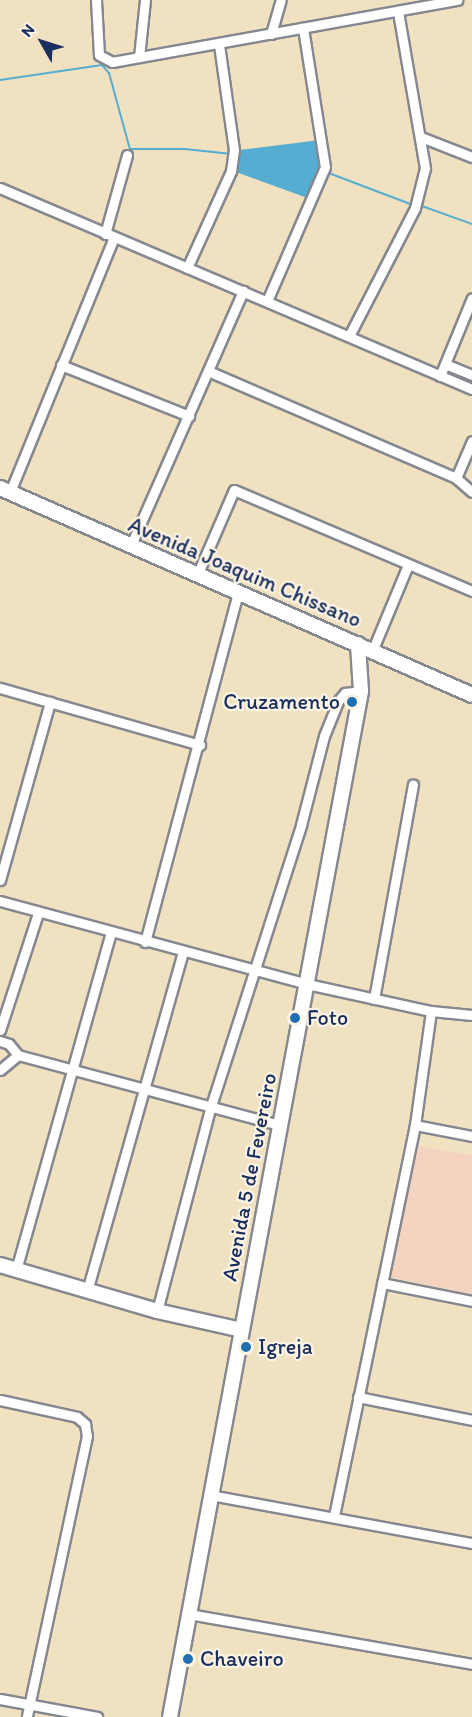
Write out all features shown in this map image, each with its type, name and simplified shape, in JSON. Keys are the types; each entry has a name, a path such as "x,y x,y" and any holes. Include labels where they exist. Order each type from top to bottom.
{"street":[{"path":"96,0 99,56 112,62 219,45 272,33 398,11 433,2 457,0"},
{"path":"139,57 145,0"},
{"path":"272,33 281,0"},
{"path":"349,336 416,204 425,168 398,11"},
{"path":"267,301 323,171 303,28"},
{"path":"187,268 231,171 234,150 219,45"},
{"path":"421,137 472,157"},
{"path":"5,490 61,365 109,235 127,155"},
{"path":"0,188 472,389"},
{"path":"131,545 243,291"},
{"path":"440,376 472,298"},
{"path":"445,364 472,375"},
{"path":"61,365 189,416"},
{"path":"208,371 456,478 472,492"},
{"path":"456,478 472,441"},
{"name":"Avenida Joaquim Chissano","path":"5,490 472,695"},
{"path":"198,573 234,490 408,566 472,591"},
{"path":"361,689 378,653 408,566"},
{"path":"145,942 200,745 238,593"},
{"path":"358,644 361,689"},
{"path":"0,688 200,745"},
{"path":"157,1311 210,1109 301,825 333,711 345,693 361,689"},
{"name":"Avenida 5 de Fevereiro","path":"170,1717 361,689"},
{"path":"0,880 50,702"},
{"path":"374,999 413,785"},
{"path":"0,901 111,933 307,984 431,1011 472,1015"},
{"path":"0,1030 38,913"},
{"path":"16,1270 111,933"},
{"path":"87,1291 141,1089 183,951"},
{"path":"334,1516 414,1125 431,1011"},
{"path":"0,1041 9,1044 18,1055 71,1072 280,1125"},
{"path":"0,1070 18,1055"},
{"path":"414,1125 472,1136"},
{"path":"0,1265 157,1311 242,1330"},
{"path":"382,1283 472,1301"},
{"path":"358,1397 472,1420"},
{"path":"0,1400 77,1417 85,1424 87,1436 27,1717"},
{"path":"210,1495 472,1543"},
{"path":"189,1614 472,1664"},
{"path":"0,1699 97,1717"}],"shaded area":[{"path":"415,1146 472,1155 472,1294 386,1276"}],"water":[{"path":"320,140 323,167 310,199 236,172 239,150"}],"waterway":[{"path":"0,80 102,65 109,73 130,149 185,149 232,154"},
{"path":"326,172 413,205"},
{"path":"419,205 472,224"}],"place":[{"name":"Cruzamento","path":"352,702"},
{"name":"Foto","path":"295,1018"},
{"name":"Igreja","path":"246,1347"},
{"name":"Chaveiro","path":"188,1659"}]}
